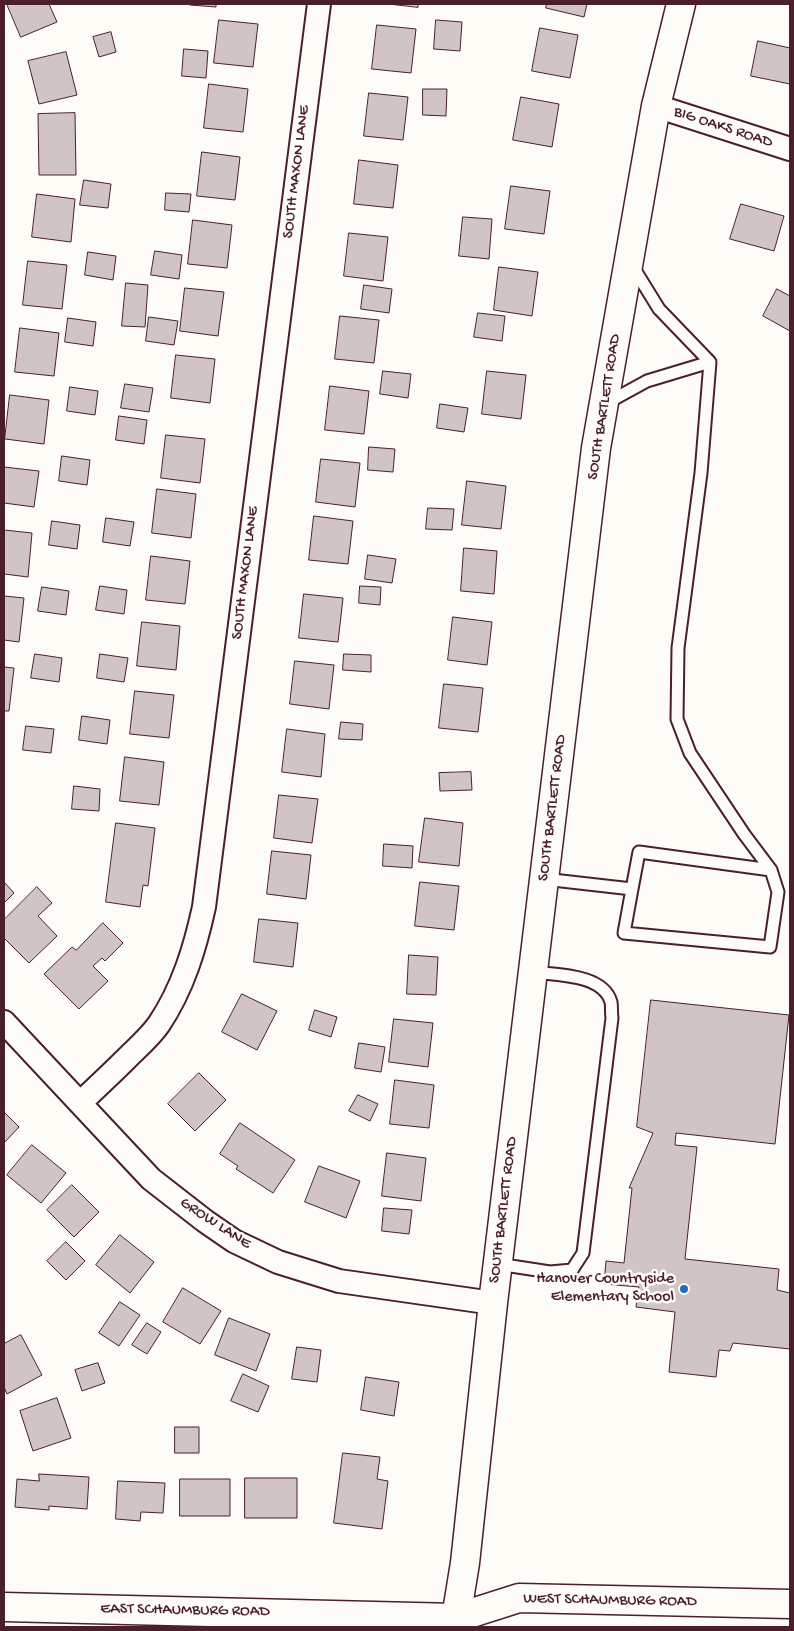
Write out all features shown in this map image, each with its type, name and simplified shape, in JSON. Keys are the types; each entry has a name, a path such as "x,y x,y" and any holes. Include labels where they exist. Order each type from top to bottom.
{"main road":[{"name":"SOUTH BARTLETT ROAD","path":"467,1622 465,1563 493,1303 595,457 656,106 681,4"},
{"name":"WEST SCHAUMBURG ROAD","path":"467,1622 519,1598 790,1604"},
{"name":"EAST SCHAUMBURG ROAD","path":"4,1607 467,1622"}],"street":[{"name":"SOUTH MAXON LANE","path":"80,1103 158,1025 178,990 198,937 204,907 318,4"},
{"name":"BIG OAKS ROAD","path":"656,106 790,149"},
{"name":"GROW LANE","path":"4,1022 151,1179 179,1202 234,1240 278,1262 339,1281 493,1303"}],"lane":[{"path":"629,261 659,309 710,362 700,473 678,648 677,719 690,753 744,834 771,870 778,892 770,947 624,933 639,852 771,870"},
{"path":"604,404 647,382 710,362"},
{"path":"544,880 632,889"},
{"path":"498,1264 550,1272 572,1270 583,1253 612,1018 611,1002 602,987 586,980 533,972"}],"building":[{"path":"7,4 49,4 57,22 21,37"},
{"path":"216,4 216,7 190,5"},
{"path":"389,4 418,4 418,7"},
{"path":"547,4 587,4 584,17 546,8"},
{"path":"219,20 258,24 253,67 214,63"},
{"path":"436,20 462,22 460,51 434,49"},
{"path":"377,25 416,29 411,73 372,69"},
{"path":"540,28 578,35 570,78 532,71"},
{"path":"111,32 116,52 99,57 93,37"},
{"path":"758,41 790,48 790,84 751,76"},
{"path":"184,49 208,51 206,78 182,76"},
{"path":"66,52 77,95 39,104 28,61"},
{"path":"209,84 248,89 243,132 204,128"},
{"path":"423,89 447,89 446,116 423,115"},
{"path":"369,93 408,97 403,140 364,136"},
{"path":"521,97 559,104 552,147 513,140"},
{"path":"75,113 76,175 39,175 38,114"},
{"path":"202,152 240,157 235,200 197,196"},
{"path":"359,160 398,165 393,208 354,204"},
{"path":"84,180 111,184 108,208 80,205"},
{"path":"511,186 550,191 544,234 505,229"},
{"path":"166,193 191,194 189,212 165,210"},
{"path":"37,194 75,199 71,242 32,237"},
{"path":"741,204 784,216 774,251 730,239"},
{"path":"463,217 492,219 489,259 459,256"},
{"path":"193,220 232,225 227,268 188,264"},
{"path":"349,233 388,237 383,281 344,276"},
{"path":"155,251 182,255 179,279 151,275"},
{"path":"88,252 116,256 113,280 85,275"},
{"path":"28,261 67,265 62,309 23,305"},
{"path":"499,267 538,272 532,316 494,310"},
{"path":"126,283 148,285 145,327 122,326"},
{"path":"364,285 392,289 389,313 361,309"},
{"path":"185,288 224,292 218,336 180,331"},
{"path":"777,289 790,296 790,331 763,316"},
{"path":"478,313 505,316 502,341 474,337"},
{"path":"340,316 379,320 374,363 335,359"},
{"path":"149,317 178,321 174,345 146,341"},
{"path":"68,318 96,322 93,346 65,342"},
{"path":"20,328 59,333 54,376 15,372"},
{"path":"176,355 215,359 210,403 171,398"},
{"path":"383,371 411,374 408,398 380,394"},
{"path":"487,371 526,375 521,419 482,414"},
{"path":"125,384 153,388 149,412 121,408"},
{"path":"330,386 369,391 364,434 325,430"},
{"path":"70,387 98,391 95,415 67,411"},
{"path":"10,395 49,400 44,444 5,439"},
{"path":"440,404 468,408 464,432 437,428"},
{"path":"119,416 147,420 144,444 116,440"},
{"path":"166,435 205,439 200,483 161,478"},
{"path":"369,447 395,449 393,472 368,470"},
{"path":"62,456 90,460 87,485 59,481"},
{"path":"321,459 360,463 355,507 316,502"},
{"path":"4,467 39,471 34,507 4,503"},
{"path":"467,481 506,486 501,529 462,525"},
{"path":"157,489 196,494 191,538 152,533"},
{"path":"428,508 454,509 452,530 426,529"},
{"path":"314,516 353,521 348,564 309,560"},
{"path":"106,518 134,522 130,546 103,542"},
{"path":"52,521 80,525 77,549 49,545"},
{"path":"4,530 32,533 28,577 4,574"},
{"path":"464,548 497,551 494,594 461,591"},
{"path":"368,555 396,559 392,583 365,579"},
{"path":"151,556 190,561 185,604 146,600"},
{"path":"100,586 127,590 124,614 96,610"},
{"path":"360,586 381,587 380,605 359,603"},
{"path":"42,587 69,591 66,615 38,611"},
{"path":"304,594 343,598 338,642 299,638"},
{"path":"4,596 24,598 19,642 4,640"},
{"path":"453,617 492,622 487,665 448,660"},
{"path":"142,622 180,626 176,670 137,666"},
{"path":"35,654 62,658 59,682 31,678"},
{"path":"100,654 128,658 124,682 97,678"},
{"path":"344,654 371,655 371,672 343,670"},
{"path":"295,661 334,665 329,709 290,704"},
{"path":"4,667 14,668 9,711 4,711"},
{"path":"444,684 483,688 478,732 439,728"},
{"path":"135,691 174,695 169,738 130,734"},
{"path":"82,716 110,720 107,744 79,740"},
{"path":"341,722 363,724 362,740 339,739"},
{"path":"26,726 54,729 51,753 23,750"},
{"path":"287,729 325,734 321,777 282,772"},
{"path":"125,757 164,762 159,805 120,801"},
{"path":"471,772 472,790 440,791 439,773"},
{"path":"74,786 100,789 99,811 72,809"},
{"path":"279,795 318,799 312,843 274,838"},
{"path":"425,818 463,823 459,866 419,862"},
{"path":"116,823 155,828 148,886 143,885 140,907 106,902"},
{"path":"384,844 413,846 412,868 383,866"},
{"path":"272,851 311,855 306,899 267,894"},
{"path":"4,882 14,893 4,903"},
{"path":"420,882 459,886 454,930 415,926"},
{"path":"37,887 52,903 38,916 57,936 29,963 4,938 4,920"},
{"path":"259,919 298,923 293,967 254,962"},
{"path":"103,923 123,943 105,961 102,958 93,966 108,981 79,1009 44,974 72,947 76,950"},
{"path":"409,955 438,957 436,995 407,994"},
{"path":"242,994 277,1011 257,1050 222,1032"},
{"path":"651,1000 789,1015 775,1144 676,1133 675,1145 697,1147 685,1259 779,1269 777,1290 790,1293 790,1349 733,1343 730,1351 719,1350 716,1377 669,1372 675,1312 636,1307 639,1287 604,1284 606,1261 624,1263 632,1188 629,1188 653,1133 637,1127"},
{"path":"315,1010 337,1017 331,1037 309,1030"},
{"path":"394,1019 433,1023 428,1067 389,1062"},
{"path":"359,1043 385,1047 381,1072 355,1068"},
{"path":"199,1073 226,1100 195,1131 168,1104"},
{"path":"395,1080 434,1085 429,1128 390,1124"},
{"path":"358,1095 378,1104 370,1121 349,1111"},
{"path":"4,1112 19,1127 4,1143"},
{"path":"240,1123 295,1160 273,1193 236,1169 238,1166 220,1154"},
{"path":"32,1145 66,1173 41,1203 7,1175"},
{"path":"387,1153 426,1158 421,1201 382,1196"},
{"path":"319,1166 360,1181 346,1218 305,1202"},
{"path":"72,1185 99,1212 74,1237 47,1210"},
{"path":"384,1208 412,1210 409,1234 382,1231"},
{"path":"120,1235 154,1262 130,1293 96,1265"},
{"path":"66,1242 85,1261 66,1280 47,1261"},
{"path":"183,1288 221,1311 200,1344 163,1322"},
{"path":"120,1302 140,1315 119,1346 99,1333"},
{"path":"229,1318 270,1334 256,1371 215,1355"},
{"path":"147,1323 161,1332 147,1354 132,1345"},
{"path":"21,1335 42,1375 7,1394 4,1387 4,1344"},
{"path":"297,1347 321,1350 317,1382 292,1379"},
{"path":"98,1363 105,1383 82,1391 75,1370"},
{"path":"243,1374 269,1386 258,1412 231,1401"},
{"path":"366,1377 399,1382 394,1416 361,1410"},
{"path":"57,1398 71,1438 33,1451 20,1411"},
{"path":"175,1427 199,1427 199,1453 175,1453"},
{"path":"343,1453 380,1457 377,1479 388,1481 382,1529 334,1523"},
{"path":"39,1474 89,1477 87,1509 49,1506 49,1510 15,1507 17,1479 39,1481"},
{"path":"245,1478 297,1478 297,1518 245,1518"},
{"path":"180,1479 230,1479 230,1516 180,1516"},
{"path":"118,1481 165,1483 163,1513 141,1512 140,1521 116,1519"}],"place":[{"name":"Hanover Countryside Elementary School","path":"684,1289"}]}
